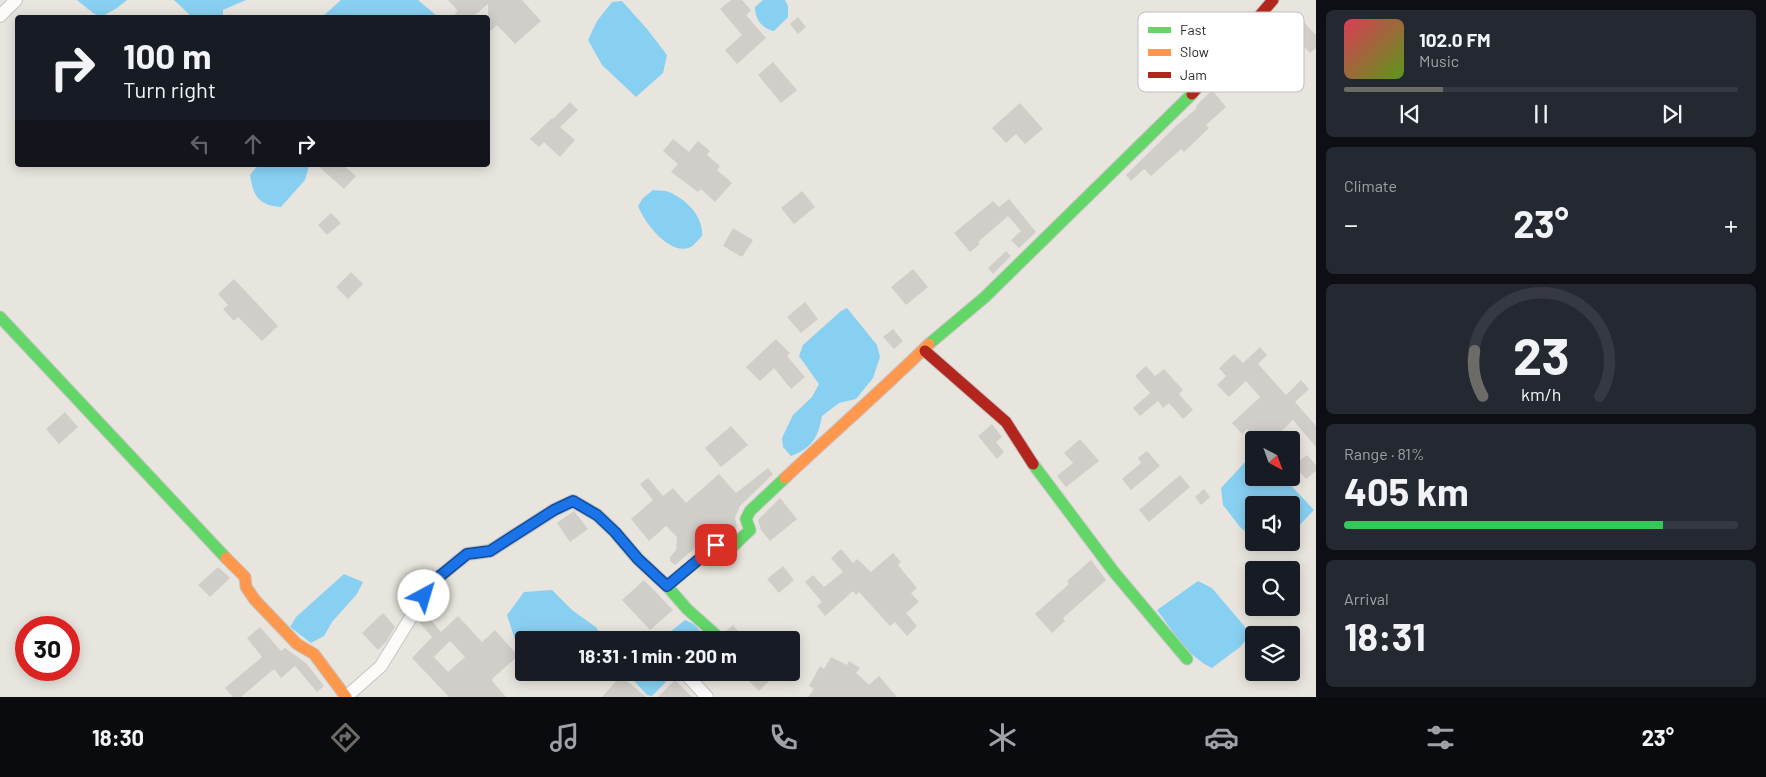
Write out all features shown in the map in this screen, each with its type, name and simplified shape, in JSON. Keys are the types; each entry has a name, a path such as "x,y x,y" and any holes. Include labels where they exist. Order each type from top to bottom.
{"street":[{"path":"0,16 16,0"},
{"path":"1262,12 1273,0"},
{"path":"667,586 716,545 726,553 750,530 746,519 750,511 855,412 877,395 925,351 936,338 991,292 1194,92"},
{"path":"0,317 154,480 202,535 245,577 246,587 255,600 298,644 314,654 346,697 381,666 424,596 440,576 467,554 490,551 554,510 573,501 597,515 687,609 712,631"},
{"path":"925,351 1006,422 1027,456 1084,533 1187,659"},
{"path":"692,681 707,697"}],"water":[{"path":"77,0 127,0 105,15 93,13"},
{"path":"174,0 246,0 223,10 223,15 190,15"},
{"path":"341,0 418,0 436,15 324,15"},
{"path":"763,0 785,0 788,6 788,17 774,31 763,26 756,16 755,7"},
{"path":"622,1 667,55 663,73 636,97 602,65 588,40 597,21 612,2"},
{"path":"256,167 309,167 305,180 281,207 267,205 258,198 253,189 250,175"},
{"path":"653,190 667,191 682,199 697,216 702,229 702,236 691,247 683,249 667,243 646,221 638,206 643,198"},
{"path":"847,308 877,345 880,357 873,378 856,399 839,403 822,416 813,441 809,446 791,456 783,447 782,438 793,415 812,397 819,384 799,356 803,345 841,311"},
{"path":"1245,462 1245,486 1292,486 1314,510 1300,525 1300,496 1245,496 1245,531 1223,505 1221,488"},
{"path":"344,574 363,582 357,594 332,622 324,636 311,643 290,627 296,617"},
{"path":"1198,581 1212,588 1245,627 1245,641 1212,668 1188,650 1157,610"},
{"path":"552,590 572,610 597,628 598,631 515,631 515,640 507,615 524,592"},
{"path":"685,620 692,623 699,631 671,631"},
{"path":"634,681 665,681 652,696 647,695"}],"building":[{"path":"448,0 522,0 541,21 515,44 497,25 490,31 488,4 475,15 454,15 458,11"},
{"path":"731,0 742,0 751,10 746,15 766,38 737,64 725,50 742,35 720,9"},
{"path":"798,17 806,27 798,34 790,24"},
{"path":"1304,22 1316,35 1316,48 1310,53 1304,47"},
{"path":"773,62 797,90 781,103 758,75"},
{"path":"1210,92 1214,92 1226,107 1206,125 1209,128 1184,152 1181,149 1151,176 1144,169 1131,181 1126,175 1197,108 1196,106"},
{"path":"570,102 578,110 560,127 575,140 560,157 544,142 539,147 530,139"},
{"path":"1020,103 1043,129 1025,144 1016,134 1006,143 992,128"},
{"path":"673,139 689,152 698,141 710,151 707,155 720,166 717,170 732,183 715,202 701,189 698,192 671,172 678,164 663,151"},
{"path":"319,167 345,167 356,176 344,189"},
{"path":"802,191 815,207 794,224 781,208"},
{"path":"1009,199 1036,232 1019,248 1011,240 1021,231 1008,216 978,242 980,244 970,252 954,233 993,201 999,207"},
{"path":"331,213 341,223 327,235 318,225"},
{"path":"733,228 753,240 742,257 723,246"},
{"path":"1006,251 1011,256 993,274 988,268"},
{"path":"913,269 928,287 906,305 891,287"},
{"path":"351,272 363,284 348,299 336,287"},
{"path":"234,279 278,326 262,341 238,317 234,321 223,309 228,305 218,294"},
{"path":"805,302 818,319 801,333 787,317"},
{"path":"893,329 903,341 894,349 883,337"},
{"path":"776,339 790,353 787,356 805,377 791,389 774,368 760,381 746,367"},
{"path":"1260,347 1267,355 1258,364 1286,395 1301,380 1309,389 1295,402 1316,426 1316,447 1293,420 1281,431 1249,431 1247,429 1242,434 1232,423 1260,397 1246,381 1229,397 1217,385 1226,376 1219,368 1234,354 1243,363"},
{"path":"1146,366 1155,376 1164,369 1183,390 1179,394 1193,410 1183,419 1169,403 1163,408 1158,401 1140,416 1133,408 1150,393 1135,376"},
{"path":"65,412 78,427 59,444 46,429"},
{"path":"992,424 1002,437 996,442 1004,452 997,459 978,436"},
{"path":"731,426 748,445 721,467 705,448"},
{"path":"1080,439 1099,461 1066,487 1057,476 1073,463 1064,453"},
{"path":"1147,451 1160,466 1131,490 1122,479 1141,463 1138,458"},
{"path":"1307,455 1316,465 1316,471 1306,479 1300,472 1300,460"},
{"path":"768,468 773,474 740,506 735,518 737,527 729,533 726,529 719,534 709,536 675,565 670,561 670,557 676,550 677,537 666,526 649,541 631,519 653,500 640,484 648,478 663,496 673,488 686,503 719,474 736,493"},
{"path":"1180,475 1190,487 1149,522 1139,510"},
{"path":"1204,489 1210,497 1201,505 1195,497"},
{"path":"780,498 797,519 770,541 761,530 758,520"},
{"path":"574,511 588,529 570,542 557,523"},
{"path":"841,549 853,563 857,559 871,572 893,553 901,562 898,565 917,588 911,593 919,602 906,613 917,626 907,636 895,622 890,626 859,592 856,595 853,591 825,616 817,606 822,602 805,582 813,575 824,587 843,572 831,558"},
{"path":"1091,560 1106,580 1063,618 1065,621 1052,633 1035,614 1069,584 1067,581"},
{"path":"783,566 794,580 779,593 767,579"},
{"path":"218,567 230,578 210,597 198,585"},
{"path":"644,580 673,610 650,630 622,600"},
{"path":"383,613 395,627 386,642 378,650 362,633"},
{"path":"427,615 441,632 458,616 482,642 495,630 515,653 515,659 492,681 506,697 449,697 412,658 432,637 419,622","holes":["450,641 465,657 448,672 434,657"]},
{"path":"733,625 738,631 726,631"},
{"path":"260,627 281,651 285,648 306,663 324,686 317,692 295,666 281,678 274,669 241,697 233,697 225,688 262,657 247,638"},
{"path":"831,657 847,665 849,661 860,668 856,673 869,685 879,676 897,697 808,697 814,689 809,686 820,666 824,669"},
{"path":"616,681 627,681 646,697 602,697"},
{"path":"676,681 692,697 658,697"},
{"path":"749,681 769,681 759,691"}],"traffic: fast":[{"path":"929,344 985,297 1192,94"},
{"path":"0,317 226,558"},
{"path":"1033,464 1114,572 1187,659"},
{"path":"712,631 687,609 667,586 716,545 726,553 750,530 746,519 750,511 785,478"}],"traffic: slow":[{"path":"785,478 929,344"},
{"path":"226,558 245,577 246,587 255,600 297,644 314,654 346,697"}],"traffic: jam":[{"path":"1263,12 1273,0"},
{"path":"925,351 1006,422 1033,464"}],"route":[{"path":"424,596 440,576 467,554 490,551 554,510 573,501 597,515 615,532 638,559 667,586 716,545"}]}
